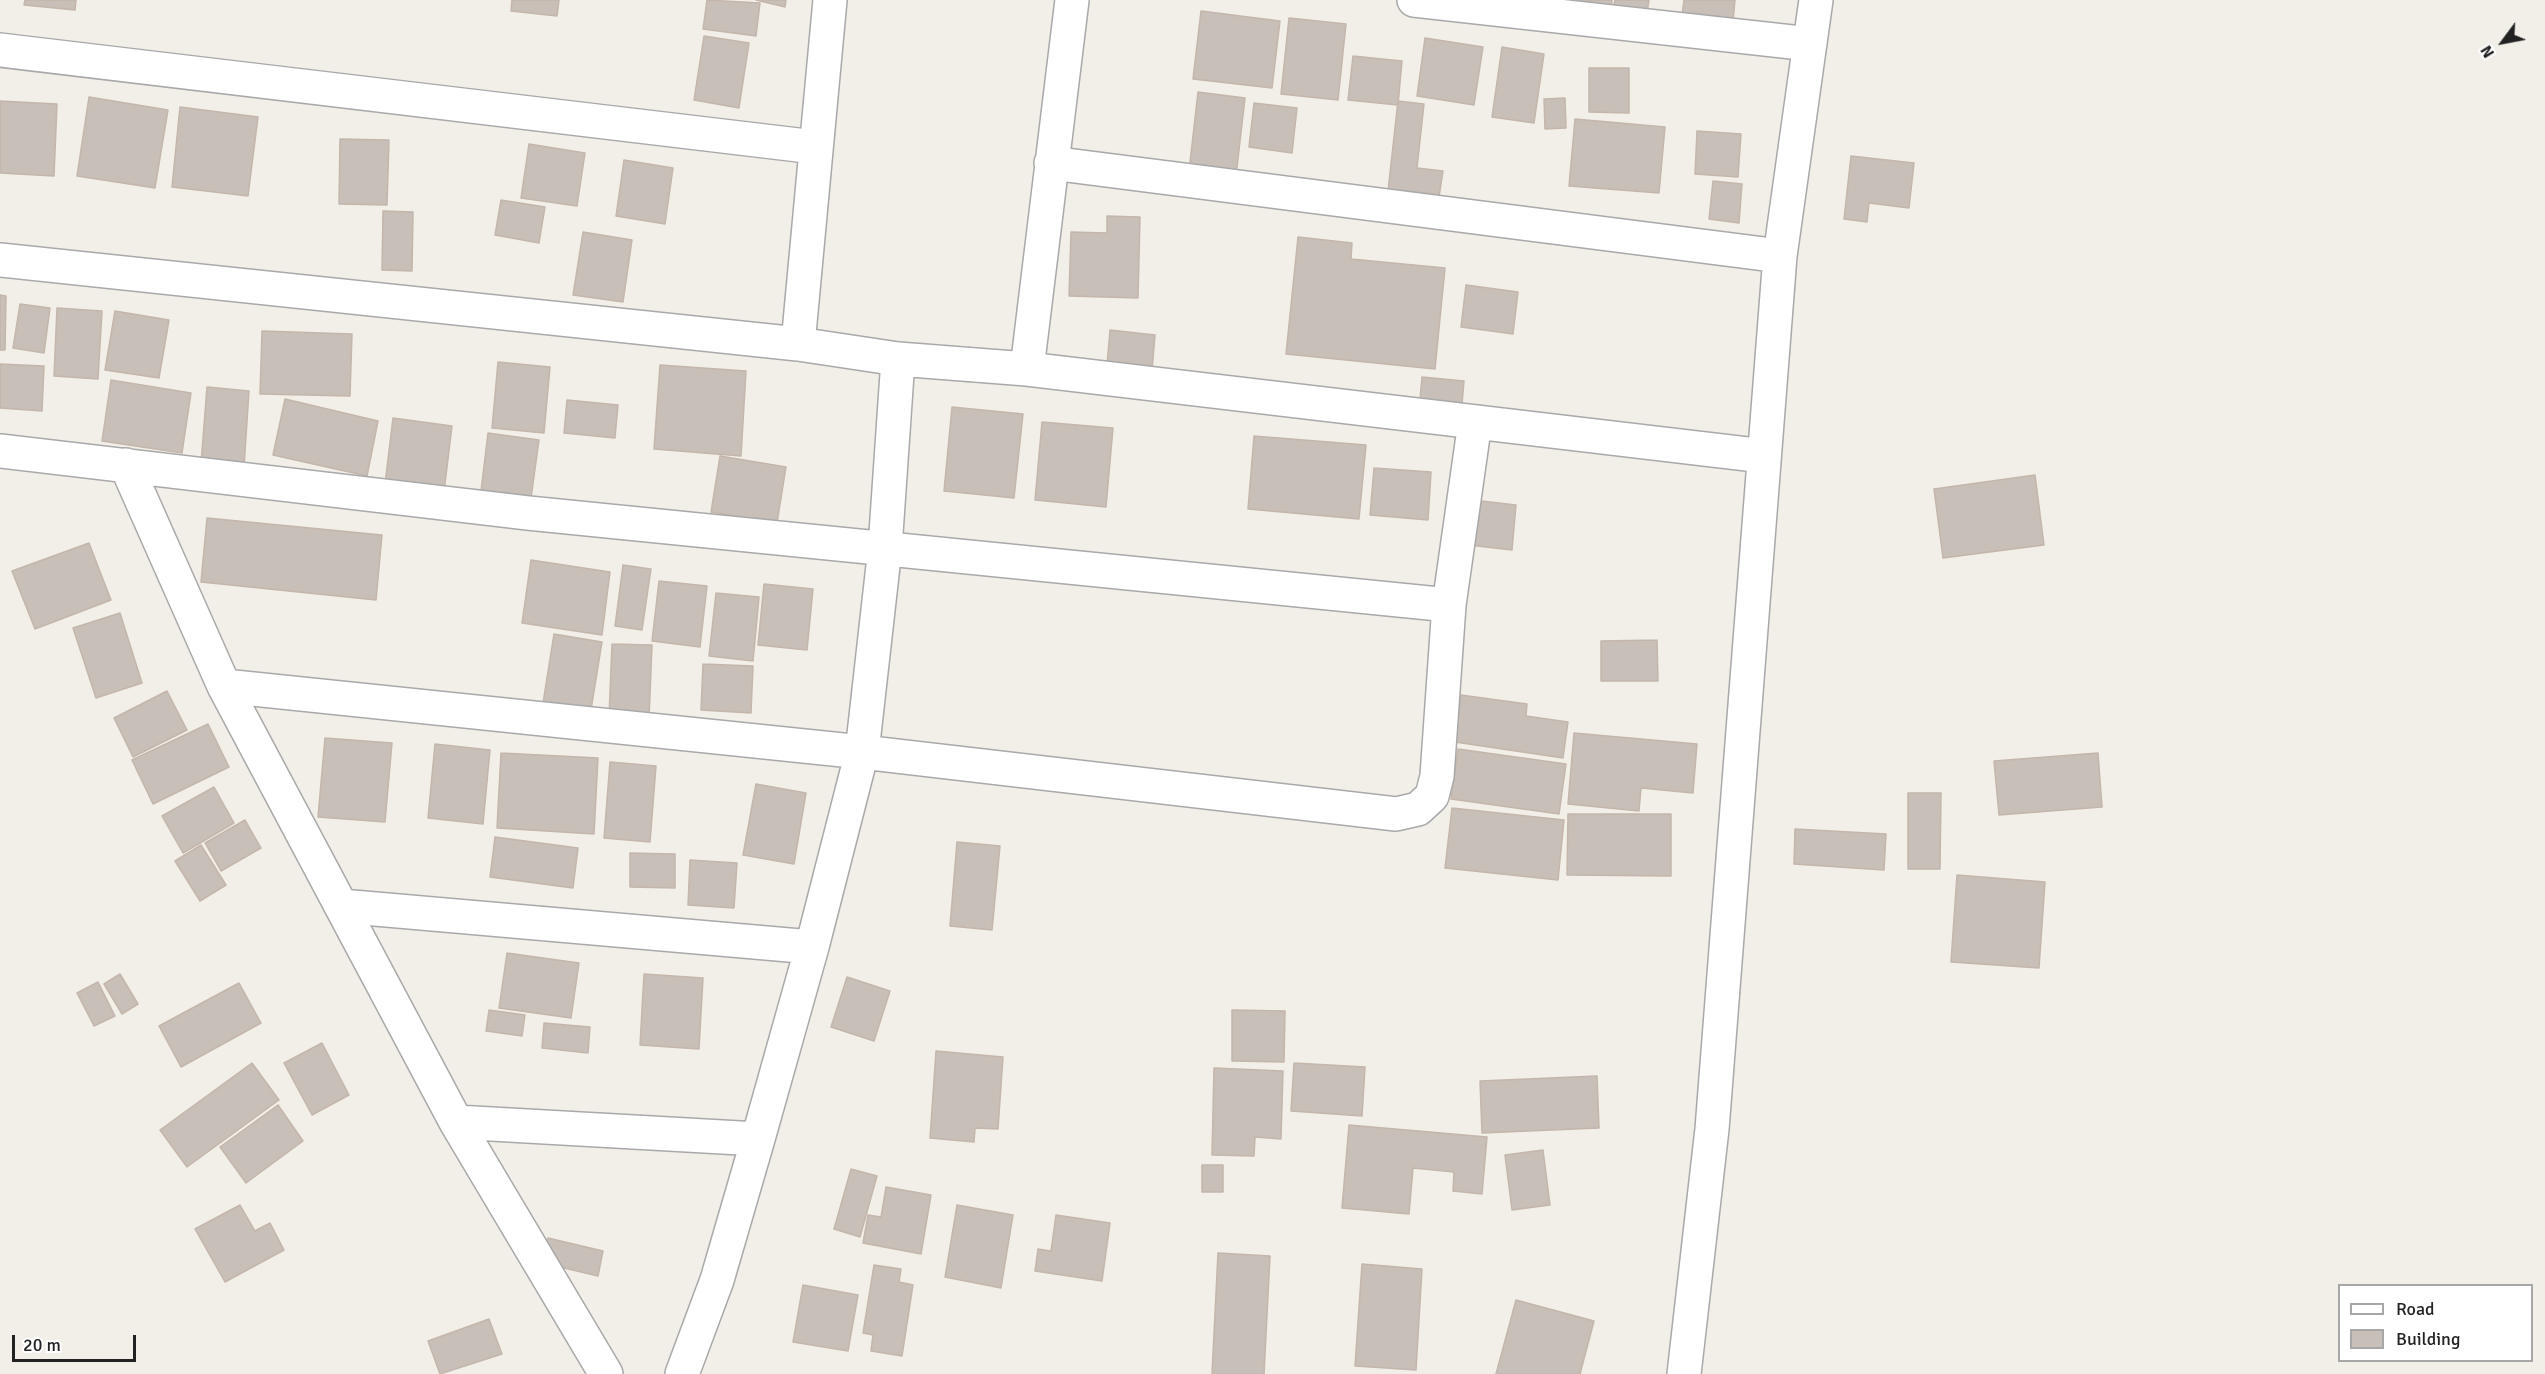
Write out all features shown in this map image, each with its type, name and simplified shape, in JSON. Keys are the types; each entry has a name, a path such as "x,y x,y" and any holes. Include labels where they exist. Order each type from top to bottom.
{"street":[{"path":"798,344 830,0"},
{"path":"1027,369 1072,0"},
{"path":"1414,0 1810,44"},
{"path":"1684,1374 1712,1129 1780,256 1816,0"},
{"path":"0,50 815,147"},
{"path":"1051,163 1780,256"},
{"path":"0,260 798,344 898,359 1027,369 1764,456"},
{"path":"682,1374 717,1280 758,1139 812,947 862,753 885,548 898,359"},
{"path":"224,686 862,753 1396,814 1418,809 1432,796 1437,776 1449,605 1475,422"},
{"path":"0,451 528,513 1449,605"},
{"path":"126,465 224,686 456,1122 606,1374"},
{"path":"341,906 812,947"},
{"path":"456,1122 758,1139"}],"building":[{"path":"25,0 76,0 75,10 24,5"},
{"path":"512,0 559,0 557,16 511,11"},
{"path":"707,0 760,3 756,36 703,29"},
{"path":"756,0 786,0 785,7"},
{"path":"1548,0 1612,0 1611,11"},
{"path":"1615,0 1649,0 1647,13 1613,8"},
{"path":"1684,0 1735,0 1733,21 1682,15"},
{"path":"1201,11 1280,21 1272,88 1193,79"},
{"path":"1289,18 1346,24 1338,100 1281,94"},
{"path":"704,36 749,43 739,108 694,100"},
{"path":"1425,38 1483,47 1474,105 1417,96"},
{"path":"1502,47 1544,54 1534,123 1492,117"},
{"path":"1353,56 1402,61 1398,105 1348,100"},
{"path":"1589,68 1629,68 1629,113 1589,112"},
{"path":"1198,92 1245,98 1236,176 1189,171"},
{"path":"89,97 168,110 155,188 77,176"},
{"path":"1565,98 1566,128 1545,129 1544,99"},
{"path":"0,101 57,104 54,176 0,173"},
{"path":"1398,101 1424,104 1417,168 1443,171 1439,197 1388,191"},
{"path":"1254,103 1297,108 1292,153 1249,147"},
{"path":"180,107 258,117 248,196 172,187"},
{"path":"1575,119 1665,127 1659,193 1569,186"},
{"path":"1697,131 1741,134 1738,177 1695,174"},
{"path":"340,139 389,140 387,205 339,204"},
{"path":"529,144 585,153 577,206 521,198"},
{"path":"1851,156 1914,163 1909,208 1869,203 1867,222 1844,219"},
{"path":"624,160 673,168 665,224 616,216"},
{"path":"1713,181 1742,184 1739,223 1709,219"},
{"path":"501,200 545,207 539,243 495,235"},
{"path":"383,211 413,212 412,271 382,270"},
{"path":"1107,216 1140,217 1138,298 1069,296 1071,232 1107,233"},
{"path":"583,232 632,240 623,302 573,295"},
{"path":"1298,237 1352,243 1351,259 1445,268 1435,369 1286,354"},
{"path":"1466,285 1518,292 1513,334 1461,327"},
{"path":"0,295 6,296 5,350 0,350"},
{"path":"20,304 50,308 44,353 13,348"},
{"path":"57,308 102,311 98,379 54,376"},
{"path":"115,311 169,320 159,378 105,370"},
{"path":"1110,330 1155,335 1152,370 1107,365"},
{"path":"262,331 352,334 350,396 260,394"},
{"path":"498,362 550,367 544,433 492,428"},
{"path":"0,364 44,366 42,411 0,408"},
{"path":"660,365 746,371 741,456 654,449"},
{"path":"1422,377 1464,381 1462,404 1420,399"},
{"path":"111,380 191,393 182,453 102,441"},
{"path":"207,387 249,391 244,467 201,464"},
{"path":"285,399 378,421 367,476 273,455"},
{"path":"567,400 618,405 615,438 564,433"},
{"path":"952,407 1023,414 1014,498 944,491"},
{"path":"393,418 452,426 444,492 385,484"},
{"path":"1042,422 1113,428 1106,507 1035,500"},
{"path":"488,433 539,440 531,498 481,491"},
{"path":"1254,436 1366,445 1359,519 1248,509"},
{"path":"720,456 786,467 777,523 711,512"},
{"path":"1374,468 1431,472 1428,520 1370,515"},
{"path":"2035,475 2044,545 1943,558 1934,489"},
{"path":"1473,500 1516,505 1512,550 1468,545"},
{"path":"207,518 382,535 376,600 201,582"},
{"path":"89,543 111,600 35,629 12,571"},
{"path":"531,560 610,572 602,635 522,623"},
{"path":"623,565 651,569 642,630 615,626"},
{"path":"659,581 707,586 700,647 652,641"},
{"path":"764,584 813,589 807,650 758,645"},
{"path":"716,593 759,597 753,661 709,656"},
{"path":"120,613 142,683 96,698 73,628"},
{"path":"554,634 602,642 591,710 543,703"},
{"path":"1657,640 1658,681 1601,681 1601,641"},
{"path":"612,644 652,645 649,719 609,717"},
{"path":"703,664 753,666 751,713 701,710"},
{"path":"167,691 187,730 133,757 114,718"},
{"path":"1461,695 1527,704 1526,716 1568,722 1563,758 1455,742"},
{"path":"208,724 229,767 153,804 132,760"},
{"path":"1574,733 1697,744 1693,793 1641,788 1639,811 1568,804"},
{"path":"325,738 392,743 385,822 318,817"},
{"path":"435,744 490,750 483,824 428,818"},
{"path":"1458,749 1566,764 1559,814 1451,799"},
{"path":"501,753 598,758 594,834 497,828"},
{"path":"2098,753 2102,807 1999,815 1994,761"},
{"path":"610,762 656,766 650,842 604,838"},
{"path":"756,784 806,793 794,864 743,855"},
{"path":"214,787 234,823 183,853 162,816"},
{"path":"1908,793 1941,793 1940,869 1908,869"},
{"path":"1452,808 1564,820 1558,880 1445,868"},
{"path":"1568,814 1671,814 1671,876 1567,875"},
{"path":"245,820 261,848 221,871 205,843"},
{"path":"1795,829 1886,834 1884,870 1794,864"},
{"path":"495,837 578,848 573,888 490,877"},
{"path":"957,842 1000,846 992,930 950,926"},
{"path":"201,845 226,885 200,901 175,861"},
{"path":"630,853 675,854 675,888 630,887"},
{"path":"690,860 737,863 734,908 688,905"},
{"path":"1957,875 2045,882 2039,968 1951,962"},
{"path":"507,953 579,963 571,1018 499,1008"},
{"path":"120,974 138,1004 122,1014 104,984"},
{"path":"644,974 703,978 699,1049 640,1045"},
{"path":"847,977 890,991 874,1041 831,1027"},
{"path":"98,982 115,1016 94,1026 77,993"},
{"path":"239,983 261,1023 181,1067 159,1026"},
{"path":"489,1010 525,1015 522,1036 486,1031"},
{"path":"1232,1010 1285,1011 1284,1062 1232,1061"},
{"path":"544,1023 590,1027 588,1053 542,1048"},
{"path":"322,1043 349,1095 312,1115 284,1063"},
{"path":"936,1051 1003,1057 998,1129 975,1128 974,1142 930,1138"},
{"path":"252,1063 279,1100 187,1167 160,1130"},
{"path":"1294,1063 1365,1067 1362,1116 1291,1111"},
{"path":"1214,1068 1283,1071 1281,1139 1255,1137 1254,1156 1212,1155"},
{"path":"1597,1076 1599,1128 1482,1133 1480,1081"},
{"path":"278,1105 303,1141 246,1183 220,1147"},
{"path":"1349,1125 1487,1137 1482,1194 1453,1191 1454,1172 1413,1168 1409,1214 1342,1208"},
{"path":"1543,1150 1550,1205 1512,1210 1505,1155"},
{"path":"1202,1165 1223,1165 1223,1192 1202,1192"},
{"path":"851,1169 877,1176 860,1237 834,1229"},
{"path":"886,1187 931,1195 921,1254 863,1243 868,1215 881,1217"},
{"path":"240,1205 255,1231 270,1223 284,1250 225,1282 195,1229"},
{"path":"957,1205 1013,1215 1001,1288 945,1277"},
{"path":"1056,1215 1110,1223 1102,1281 1035,1271 1038,1249 1051,1251"},
{"path":"548,1238 603,1251 598,1276 543,1263"},
{"path":"1218,1253 1270,1256 1264,1374 1212,1374"},
{"path":"1362,1264 1422,1269 1416,1370 1355,1366"},
{"path":"874,1265 901,1269 899,1282 913,1285 902,1356 871,1351 873,1335 863,1333"},
{"path":"803,1285 858,1295 848,1351 793,1342"},
{"path":"1516,1300 1594,1321 1580,1374 1496,1374"},
{"path":"489,1319 502,1354 440,1374 428,1341"}]}
